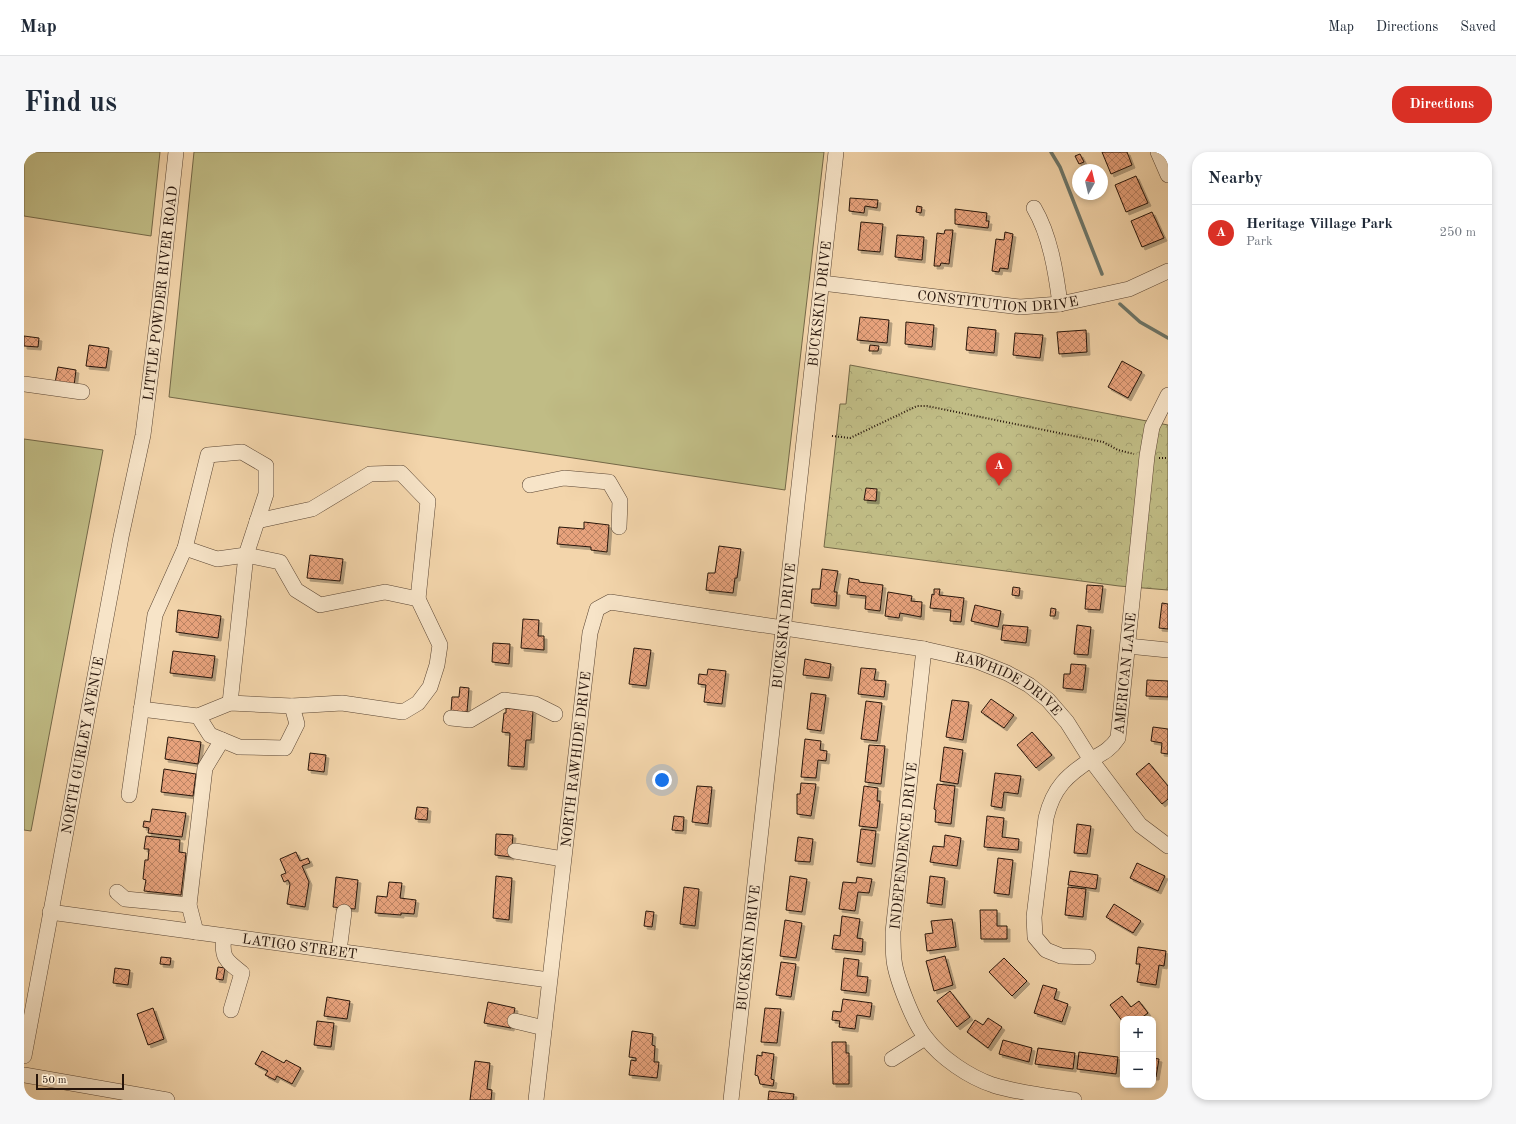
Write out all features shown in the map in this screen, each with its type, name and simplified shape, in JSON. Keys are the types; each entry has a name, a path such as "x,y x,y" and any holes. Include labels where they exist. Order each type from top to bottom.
{"street":[{"name":"LITTLE POWDER RIVER ROAD","path":"143,435 176,152"},
{"name":"BUCKSKIN DRIVE","path":"731,1100 836,152"},
{"path":"1158,152 1168,175"},
{"path":"1034,208 1043,222 1058,285 1060,304"},
{"name":"CONSTITUTION DRIVE","path":"822,283 1020,307 1060,304 1129,289 1168,271"},
{"path":"24,384 82,392"},
{"name":"AMERICAN LANE","path":"1088,957 1061,956 1046,950 1035,938 1034,917 1046,818 1050,803 1061,784 1070,775 1091,760 1112,748 1118,738 1147,456 1152,427 1168,394"},
{"name":"NORTH GURLEY AVENUE","path":"24,1056 120,537 143,435"},
{"path":"129,795 155,615 184,548 208,455 242,452 266,466 266,494 246,555 230,703"},
{"path":"141,709 198,716 230,703 292,706 342,703 404,712 418,703 430,687 437,665 440,645 418,599 428,501 401,473 370,474 312,509 257,521"},
{"path":"530,485 564,478 609,482 620,501 619,527"},
{"path":"184,548 217,559 246,555 280,562 296,590 320,605 385,592 418,599"},
{"name":"NORTH RAWHIDE DRIVE","path":"536,1100 590,633 598,609 610,602 784,627"},
{"name":"RAWHIDE DRIVE","path":"784,627 924,649 977,661 1007,672 1029,685 1048,700 1067,722 1091,760 1140,825 1168,846"},
{"path":"1128,646 1168,650"},
{"name":"INDEPENDENCE DRIVE","path":"924,649 893,932 894,960 901,986 925,1038 945,1057 968,1073 992,1084 1016,1091 1074,1100"},
{"path":"451,718 470,720 504,700 535,704 555,714"},
{"path":"198,716 210,735 239,747 285,748 297,724 292,706"},
{"path":"196,932 189,905 205,768 222,740"},
{"path":"516,851 563,859"},
{"path":"117,892 125,899 189,905"},
{"name":"LATIGO STREET","path":"50,912 549,980"},
{"path":"339,951 344,912"},
{"path":"224,936 222,950 227,962 242,973 231,1010"},
{"path":"515,1021 544,1028"},
{"path":"892,1059 925,1038"},
{"path":"24,1075 167,1100"}],"path":[{"path":"832,436 850,438 917,406 927,406 1103,442 1118,450 1136,454"},
{"path":"1158,458 1168,458"}],"green space":[{"path":"24,152 160,152 151,236 24,216"},
{"path":"194,152 824,152 785,490 169,397"},
{"path":"850,365 1168,425 1168,590 1119,586 824,547 840,404 846,404"},
{"path":"24,439 103,450 31,831 24,830"}],"building":[{"path":"1102,152 1127,152 1132,165 1111,174"},
{"path":"1080,154 1084,162 1079,164 1075,156"},
{"path":"1136,176 1148,203 1126,212 1115,185"},
{"path":"850,198 878,200 877,208 865,206 864,213 849,211"},
{"path":"917,206 922,207 921,213 916,212"},
{"path":"955,209 987,213 986,221 989,221 988,228 955,224"},
{"path":"1152,212 1164,238 1142,247 1131,221"},
{"path":"861,222 883,224 880,252 858,250"},
{"path":"945,230 953,230 949,264 941,263 940,266 934,266 937,233 944,234"},
{"path":"1005,232 1013,234 1008,269 1000,268 999,272 992,271 996,239 1004,240"},
{"path":"897,235 924,237 922,260 895,257"},
{"path":"860,317 889,320 887,343 857,340"},
{"path":"906,322 934,325 932,347 905,344"},
{"path":"968,327 996,330 994,353 966,350"},
{"path":"1086,330 1087,352 1059,354 1057,332"},
{"path":"1015,333 1043,335 1040,358 1013,355"},
{"path":"24,336 39,338 38,347 24,346"},
{"path":"89,345 109,348 106,368 86,366"},
{"path":"870,345 879,346 878,351 869,351"},
{"path":"1122,361 1142,372 1128,398 1108,387"},
{"path":"58,367 76,370 74,386 55,383"},
{"path":"866,488 877,489 876,501 864,500"},
{"path":"584,522 609,525 607,552 591,550 591,547 557,544 559,527 584,529"},
{"path":"719,546 741,549 737,578 735,578 733,593 706,590 708,573 715,573"},
{"path":"310,555 343,559 340,581 307,578"},
{"path":"822,569 838,571 834,592 837,592 836,606 811,603 812,589 820,589"},
{"path":"849,578 859,580 859,582 883,585 880,611 865,609 866,596 847,594"},
{"path":"1087,585 1103,586 1100,610 1085,609"},
{"path":"1013,587 1020,588 1019,596 1012,595"},
{"path":"934,589 940,589 939,595 964,598 961,622 950,621 951,610 930,608 932,594 934,595"},
{"path":"888,592 912,596 911,601 922,602 921,617 900,613 899,618 885,616"},
{"path":"1162,603 1168,604 1168,629 1159,628"},
{"path":"975,605 1001,611 998,627 971,621"},
{"path":"1051,608 1056,609 1055,616 1050,616"},
{"path":"178,610 221,616 218,638 176,632"},
{"path":"523,619 539,620 538,636 544,636 544,650 521,648"},
{"path":"1003,625 1028,627 1026,643 1001,640"},
{"path":"1077,625 1091,627 1088,655 1074,654"},
{"path":"493,643 510,644 509,664 492,662"},
{"path":"634,648 651,650 646,686 629,684"},
{"path":"173,651 215,656 212,678 170,673"},
{"path":"805,659 831,664 829,678 803,675"},
{"path":"1071,664 1086,665 1083,690 1063,688 1064,674 1070,674"},
{"path":"861,668 876,669 874,680 886,681 884,697 858,694"},
{"path":"708,669 726,671 722,704 704,702 706,685 698,684 699,674 707,675"},
{"path":"1147,680 1168,681 1168,697 1146,696"},
{"path":"460,687 469,688 467,712 451,711 452,697 459,697"},
{"path":"811,693 826,695 821,731 807,729"},
{"path":"991,699 1014,715 1004,728 981,712"},
{"path":"952,700 969,702 963,740 946,737"},
{"path":"866,701 882,703 877,741 861,739"},
{"path":"506,708 533,711 531,740 526,740 524,767 508,766 510,733 502,732"},
{"path":"1153,727 1168,729 1168,754 1161,753 1162,743 1151,741"},
{"path":"1032,732 1052,755 1036,768 1017,745"},
{"path":"168,737 201,742 198,764 165,759"},
{"path":"805,739 821,741 820,750 827,751 826,761 818,760 816,778 801,777"},
{"path":"869,745 885,746 881,784 865,782"},
{"path":"944,747 963,750 958,784 940,781"},
{"path":"310,753 326,755 324,772 308,770"},
{"path":"1149,763 1168,786 1168,799 1162,804 1136,774"},
{"path":"164,769 196,774 193,796 161,792"},
{"path":"995,773 1021,776 1018,794 1004,792 1002,808 991,806"},
{"path":"801,783 816,784 811,816 797,814 797,794 800,794"},
{"path":"937,784 955,786 951,824 935,822 936,810 934,809"},
{"path":"697,786 712,787 708,824 692,822"},
{"path":"864,786 878,788 877,801 880,801 877,828 859,826"},
{"path":"417,807 428,808 427,820 415,819"},
{"path":"152,809 186,813 182,837 148,833 149,828 143,827 144,821 150,822"},
{"path":"674,816 684,817 683,831 672,830"},
{"path":"987,816 1004,818 1002,837 1019,839 1018,850 984,847"},
{"path":"1077,824 1091,826 1087,854 1074,853"},
{"path":"861,829 876,831 872,864 857,862"},
{"path":"496,834 513,835 511,857 495,855"},
{"path":"945,835 961,838 957,866 930,862 933,846 944,847"},
{"path":"146,836 180,840 179,852 186,853 181,895 144,891 146,880 143,879 145,860 148,860 149,849 144,849"},
{"path":"798,837 813,839 810,862 795,861"},
{"path":"296,852 300,861 308,858 310,863 302,866 309,882 305,907 287,904 290,884 288,880 284,882 281,875 286,873 280,859"},
{"path":"998,858 1013,860 1009,895 994,893"},
{"path":"1137,863 1165,876 1158,891 1130,878"},
{"path":"1070,871 1098,875 1096,889 1068,885"},
{"path":"496,876 512,878 509,920 493,918"},
{"path":"790,876 807,879 802,912 786,910"},
{"path":"930,876 945,878 942,905 927,903"},
{"path":"336,877 358,880 355,909 333,907"},
{"path":"857,877 872,879 869,893 858,892 855,911 839,909 843,882 856,883"},
{"path":"389,882 402,883 400,898 416,900 414,914 401,913 401,915 375,913 377,896 387,897"},
{"path":"684,887 699,889 695,926 680,924"},
{"path":"1068,887 1086,889 1083,917 1065,915"},
{"path":"1114,904 1141,921 1133,933 1106,917"},
{"path":"980,910 997,910 997,926 1007,926 1007,939 981,939"},
{"path":"646,911 654,912 652,927 644,926"},
{"path":"842,916 860,919 857,938 863,939 862,952 832,949 834,935 840,936"},
{"path":"952,919 956,947 927,951 925,934 933,933 931,921"},
{"path":"785,920 802,923 796,958 780,956"},
{"path":"1138,947 1166,951 1164,966 1159,965 1156,985 1137,982 1140,964 1136,964"},
{"path":"945,956 953,985 934,991 926,961"},
{"path":"161,957 171,958 170,965 160,964"},
{"path":"844,958 859,960 857,976 868,977 866,993 841,990"},
{"path":"1004,958 1027,981 1012,996 989,972"},
{"path":"781,962 796,964 791,997 776,995"},
{"path":"218,967 225,968 223,980 216,979"},
{"path":"115,968 130,970 128,985 113,983"},
{"path":"1043,985 1057,989 1054,999 1068,1004 1062,1022 1034,1013"},
{"path":"950,991 970,1017 957,1027 937,1001"},
{"path":"1122,996 1131,1007 1139,1001 1148,1013 1144,1016 1120,1016 1120,1018 1110,1005"},
{"path":"327,997 350,1001 347,1019 324,1016"},
{"path":"843,999 872,1003 870,1017 857,1015 855,1029 839,1027 840,1021 832,1020 833,1011 841,1012"},
{"path":"488,1002 515,1008 511,1028 484,1023"},
{"path":"153,1008 164,1039 148,1045 137,1014"},
{"path":"765,1008 781,1009 777,1043 761,1042"},
{"path":"988,1018 1002,1027 988,1048 967,1032 975,1020 983,1025"},
{"path":"317,1021 334,1023 331,1047 314,1045"},
{"path":"632,1031 653,1034 652,1045 655,1046 654,1062 659,1062 657,1078 629,1075 631,1060 636,1061 636,1058 629,1057"},
{"path":"1003,1040 1032,1048 1029,1062 999,1054"},
{"path":"832,1042 846,1042 846,1053 849,1053 849,1084 833,1084"},
{"path":"1038,1048 1075,1053 1073,1069 1035,1064"},
{"path":"262,1051 284,1063 286,1060 301,1068 292,1084 277,1076 275,1080 265,1075 268,1071 255,1064"},
{"path":"762,1052 774,1054 771,1079 774,1080 773,1086 760,1084 758,1076 755,1075 757,1055 762,1056"},
{"path":"1079,1052 1118,1057 1116,1074 1077,1069"},
{"path":"1156,1058 1159,1059 1156,1077"},
{"path":"475,1061 490,1063 487,1089 492,1090 491,1100 470,1100"},
{"path":"769,1091 794,1094 793,1100 768,1100"}],"waterway":[{"path":"1051,152 1060,167 1102,274"},
{"path":"1120,304 1140,322 1168,338"}],"place":[{"name":"Heritage Village Park","path":"999,486"}]}
